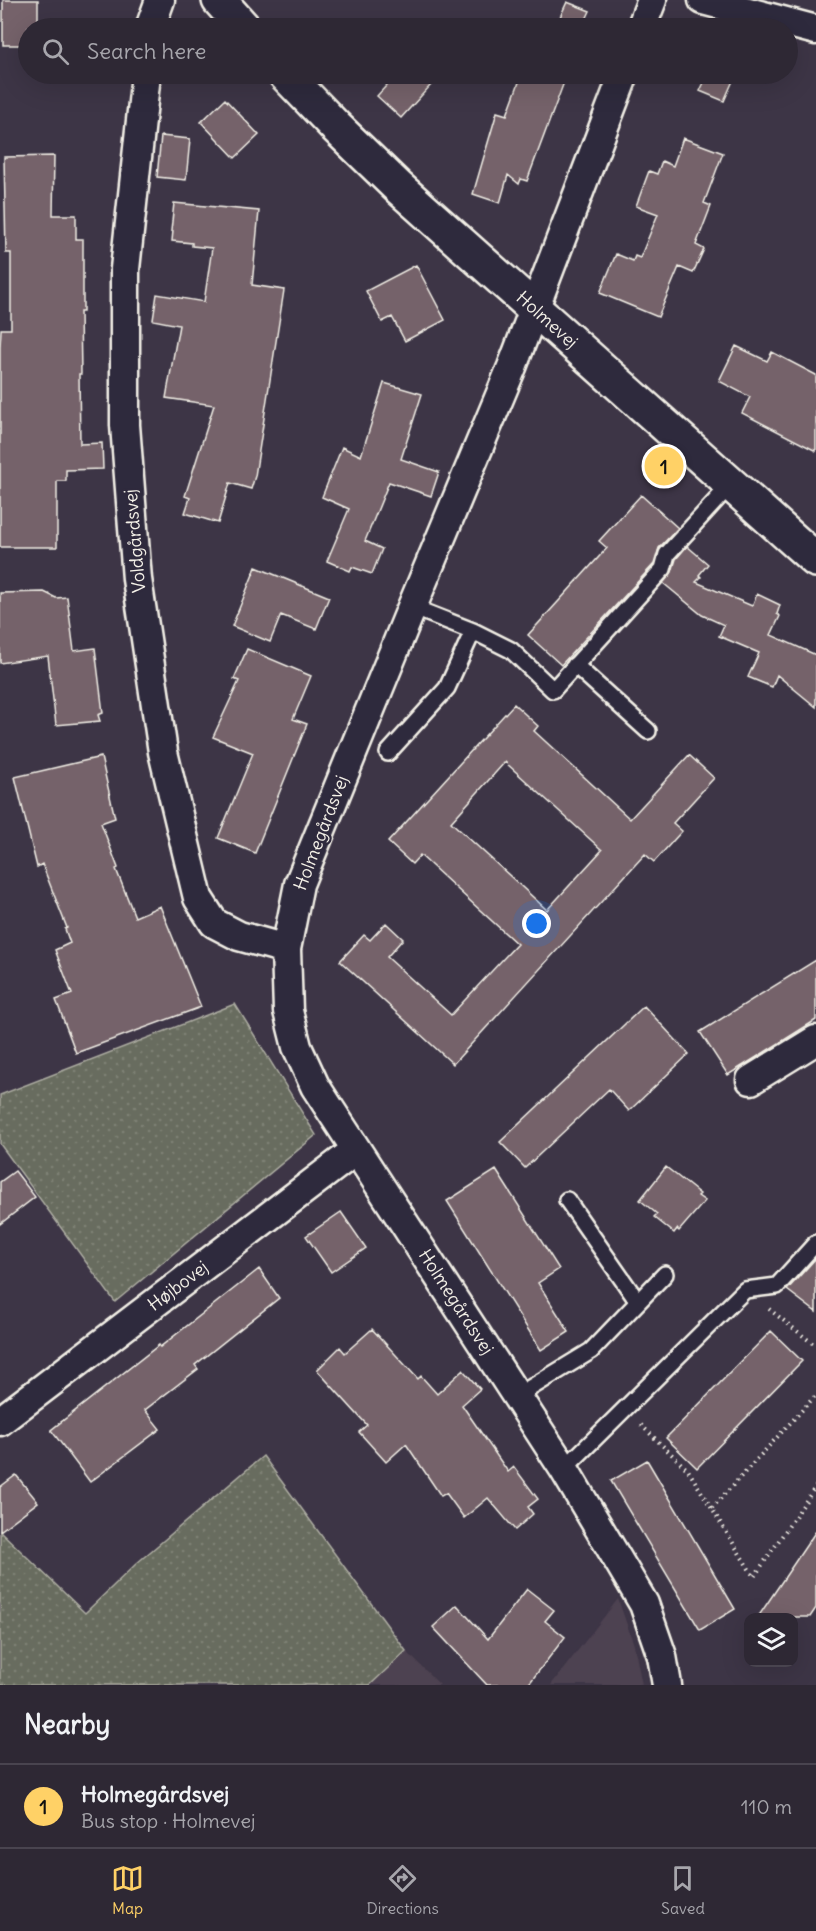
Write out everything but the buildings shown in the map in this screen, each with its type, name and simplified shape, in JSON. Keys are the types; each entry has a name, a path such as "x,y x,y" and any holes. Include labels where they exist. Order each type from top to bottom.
{"street":[{"path":"154,18 160,0"},
{"path":"219,0 235,18"},
{"path":"645,18 652,0"},
{"path":"703,0 771,18"},
{"path":"798,25 816,30"},
{"name":"Voldgårdsvej","path":"145,84 125,269 125,425 137,579 163,752 198,898 214,923 239,936 286,949"},
{"name":"Holmevej","path":"295,84 373,164 816,560"},
{"name":"Holmegårdsvej","path":"620,84 512,367 298,884 286,949 288,1011 297,1047 315,1086 564,1469 644,1604 662,1656 667,1685"},
{"path":"751,1080 816,1040"},
{"name":"Højbovej","path":"0,1421 356,1150"}],"lane":[{"path":"412,607 473,631 511,650 553,690 663,569 667,555 731,484"},
{"path":"388,753 447,688 473,631"},
{"path":"576,665 648,731"},
{"path":"567,1200 638,1302"},
{"path":"564,1469 745,1290 777,1286 816,1243"},
{"path":"517,1396 591,1351 665,1274"}],"path":[{"path":"745,1290 816,1346"},
{"path":"712,1508 816,1395"},
{"path":"625,1410 688,1470 754,1577 816,1486"}],"shaded area":[{"path":"618,1599 634,1645 642,1685 551,1685"},
{"path":"406,1651 440,1685 370,1685"}],"green space":[{"path":"235,1004 316,1135 115,1302 0,1144 0,1095"},
{"path":"263,1456 406,1651 370,1685 0,1685 0,1531 85,1613 137,1563"}],"place":[{"name":"Holmegårdsvej","path":"664,466"}]}
